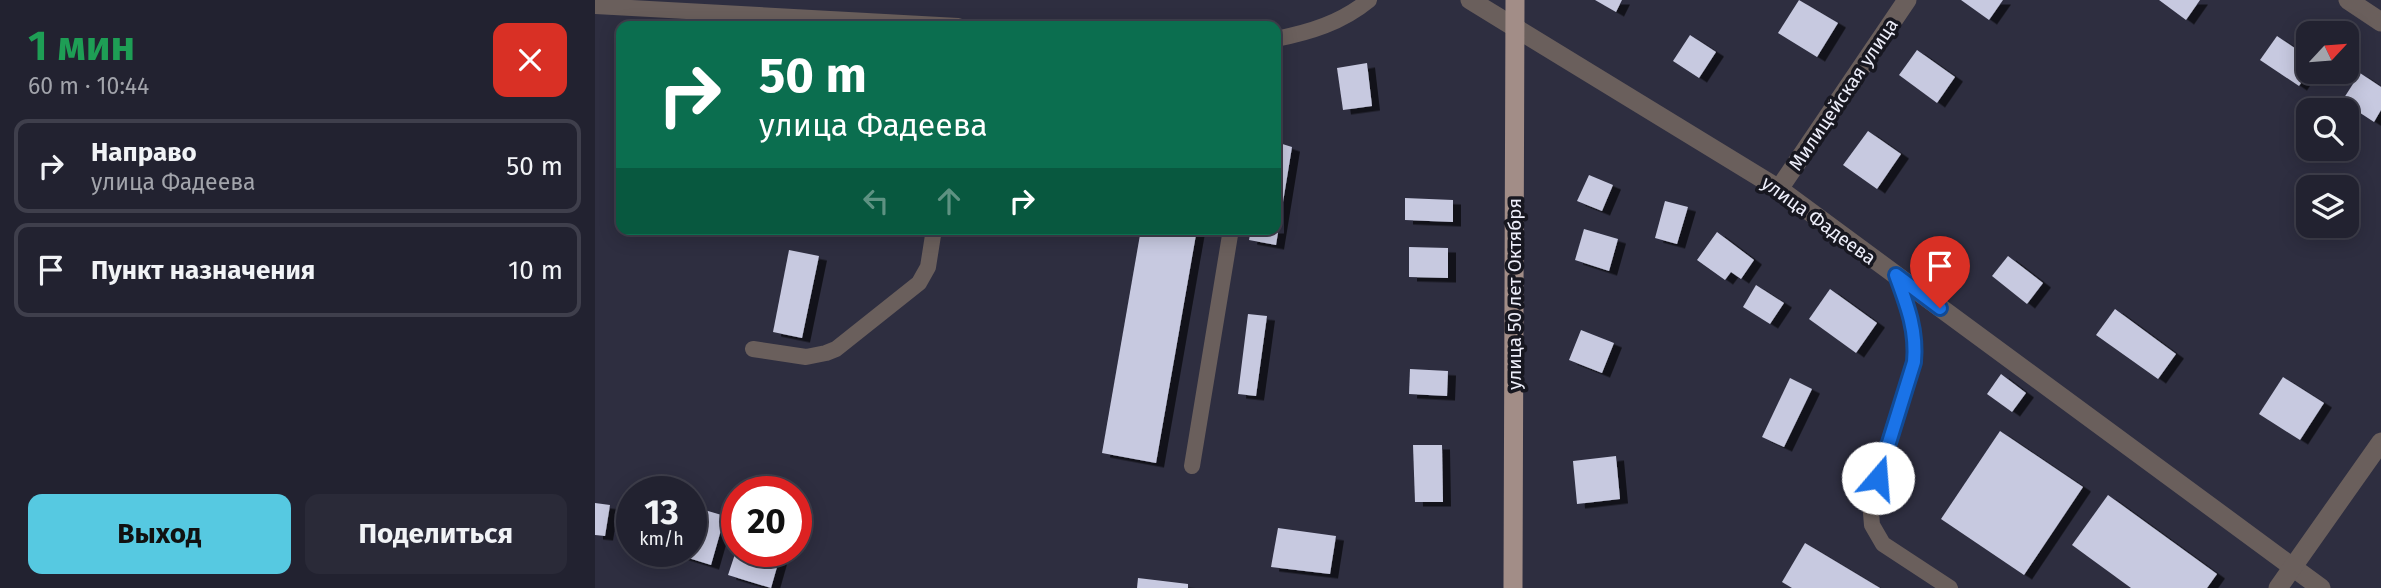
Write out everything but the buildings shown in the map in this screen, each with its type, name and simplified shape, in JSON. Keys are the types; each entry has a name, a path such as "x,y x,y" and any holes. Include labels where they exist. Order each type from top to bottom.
{"main road":[{"name":"улица 50 лет Октября","path":"1513,588 1515,0"}],"street":[{"name":"улица Фадеева","path":"1470,0 1779,189 2321,588"},
{"name":"Милицейская улица","path":"1779,189 1907,0"},
{"path":"2349,0 2381,22"},
{"path":"2278,588 2381,442"}],"lane":[{"path":"1281,38 1307,32 1351,15 1369,0"},
{"path":"595,6 867,21"},
{"path":"753,349 807,357 835,349 919,283 928,267 933,235"},
{"path":"1192,466 1230,235"},
{"path":"1896,275 1913,320 1916,343 1914,362 1870,501 1872,525 1883,544 1950,588"}],"route":[{"path":"1878,478 1914,362 1916,343 1913,320 1896,275 1940,308"}]}
